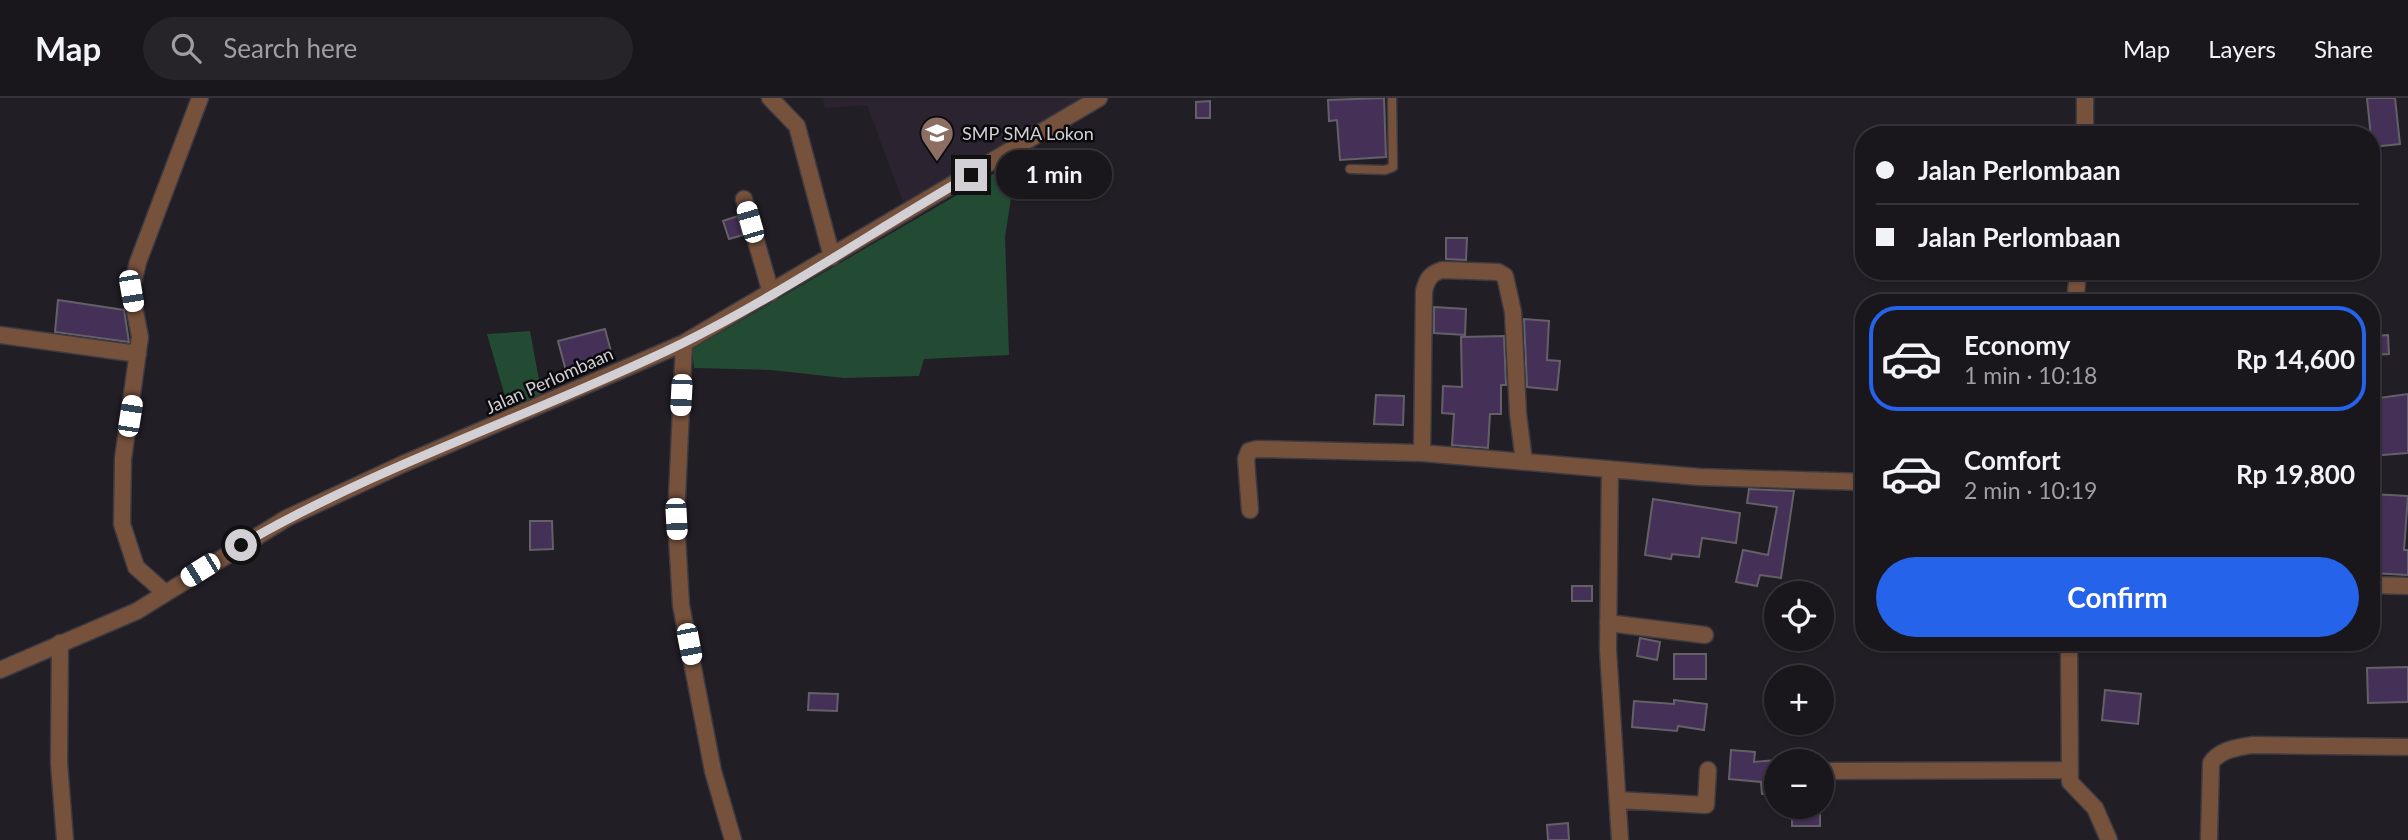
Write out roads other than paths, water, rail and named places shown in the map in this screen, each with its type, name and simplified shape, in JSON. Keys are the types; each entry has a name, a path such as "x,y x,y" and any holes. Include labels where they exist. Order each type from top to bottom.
{"street":[{"path":"164,593 136,567 122,524 123,459 140,337 131,291 138,262 200,98"},
{"path":"770,98 797,126 832,257"},
{"name":"Jalan Perlombaan","path":"0,670 137,611 288,518 403,464 684,343 1099,98"},
{"path":"2085,98 2085,126"},
{"path":"744,198 771,293"},
{"path":"1422,453 1421,359 1427,278 1442,270 1498,272 1506,276 1510,287 1524,461"},
{"path":"0,335 138,354"},
{"path":"684,343 676,519 681,605 713,771 733,840"},
{"path":"1250,510 1246,459 1249,451 1257,449 1422,453 1700,477 1855,482"},
{"path":"1610,469 1608,624 1620,840"},
{"path":"2380,585 2408,586"},
{"path":"1608,624 1705,635"},
{"path":"60,643 59,762 65,840"},
{"path":"2069,651 2070,782 2095,808 2109,840"},
{"path":"2209,840 2211,763 2216,756 2227,750 2252,745 2408,747"},
{"path":"1618,800 1706,805 1708,770"},
{"path":"1834,771 2070,770"}],"lane":[{"path":"1350,169 1385,170 1393,167 1392,98"}],"place":[{"name":"SMP SMA Lokon","path":"937,163"}]}
